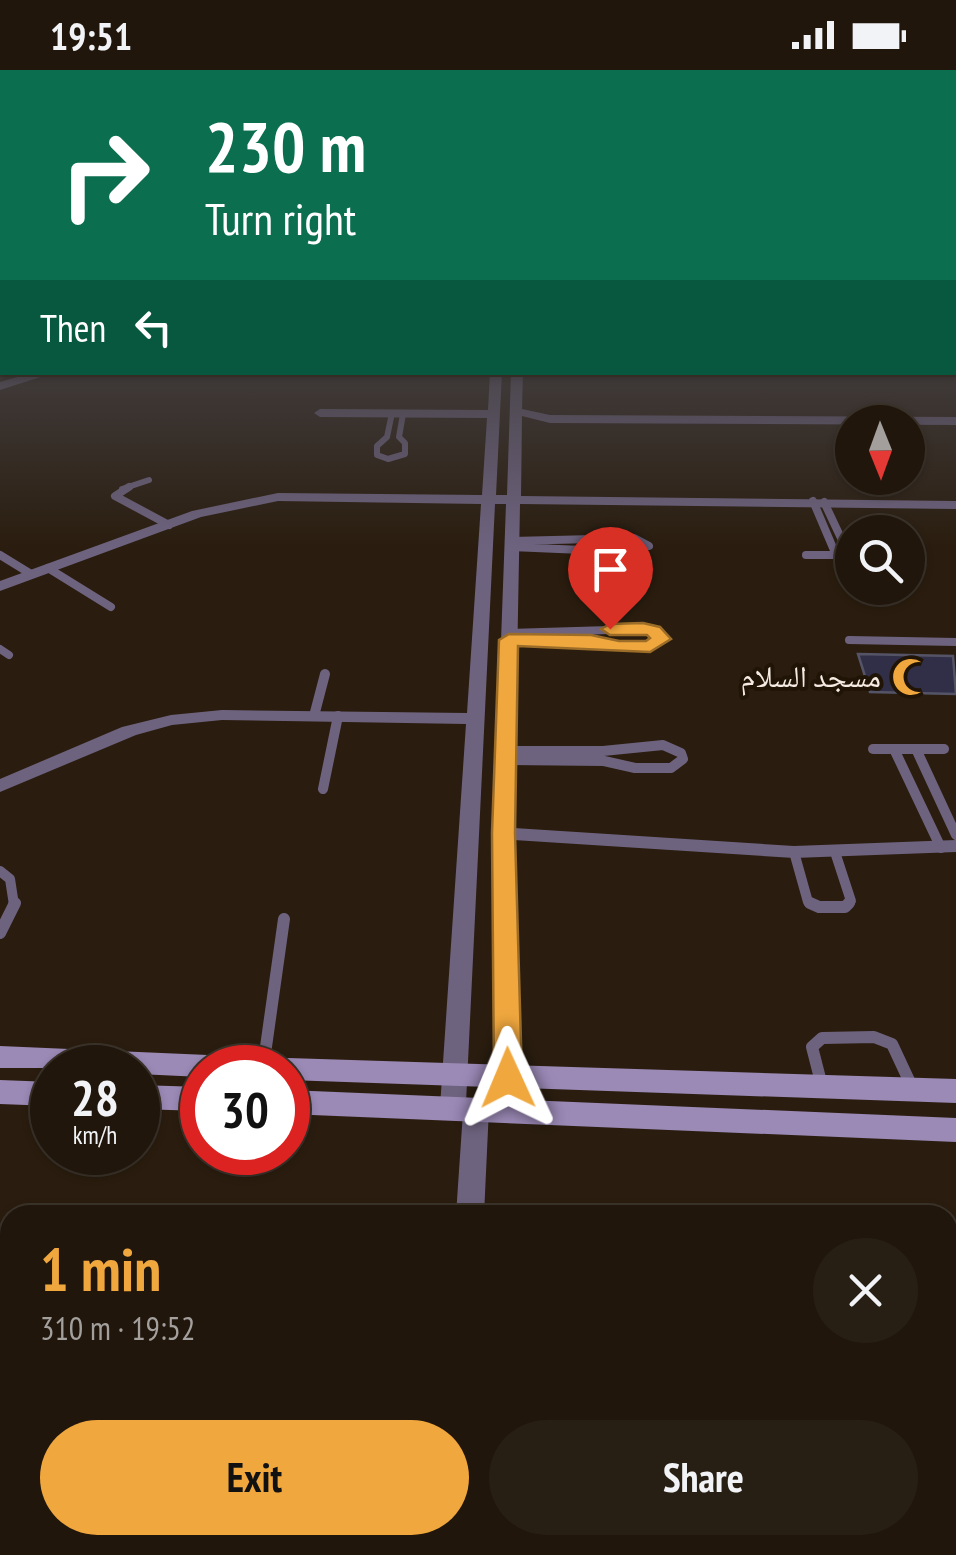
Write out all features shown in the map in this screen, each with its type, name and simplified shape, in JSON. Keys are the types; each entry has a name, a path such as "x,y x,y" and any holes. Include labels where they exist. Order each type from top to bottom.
{"street":[{"path":"469,1205 461,1097 494,409"},
{"path":"508,1094 504,833 517,409"},
{"path":"320,413 494,414"},
{"path":"517,420 956,421"},
{"path":"0,586 169,524 223,507 278,498 956,505"},
{"path":"0,786 146,726 213,716 478,719"},
{"path":"504,833 794,852 951,843"},
{"path":"0,1057 180,1065"},
{"path":"310,1073 461,1097"},
{"path":"310,1101 822,1088 956,1092"},
{"path":"0,1092 30,1093"},
{"path":"508,1094 956,1130"}],"lane":[{"path":"397,414 405,454 388,459 377,455 377,446 388,436 397,414"},
{"path":"149,480 120,490 115,496 169,524"},
{"path":"819,502 835,551"},
{"path":"819,502 835,528"},
{"path":"634,538 648,546 639,552 611,552 512,544 634,538"},
{"path":"806,555 835,554"},
{"path":"0,556 32,574"},
{"path":"48,568 111,607"},
{"path":"643,628 661,639 650,646 619,646 591,640 509,636 643,628"},
{"path":"849,640 956,642"},
{"path":"314,716 325,674"},
{"path":"324,789 338,716"},
{"path":"664,746 674,748 683,759 671,768 636,768 600,760 506,755 664,746"},
{"path":"873,750 944,748"},
{"path":"894,749 951,843"},
{"path":"916,749 951,843"},
{"path":"794,852 808,902 820,907 845,907 851,901 835,852"},
{"path":"0,871 10,879 16,901 0,933"},
{"path":"265,1045 284,919"},
{"path":"822,1088 812,1047 816,1042 822,1038 887,1039 900,1047 914,1090"}],"building":[{"name":"مسجد السلام","path":"858,654 953,656 956,694 870,692"}],"place":[{"name":"مسجد السلام","path":"911,677"}],"route":[{"path":"508,1078 504,833 509,640 591,640 619,646 650,646 661,639 660,634 643,628 610,629"}]}
